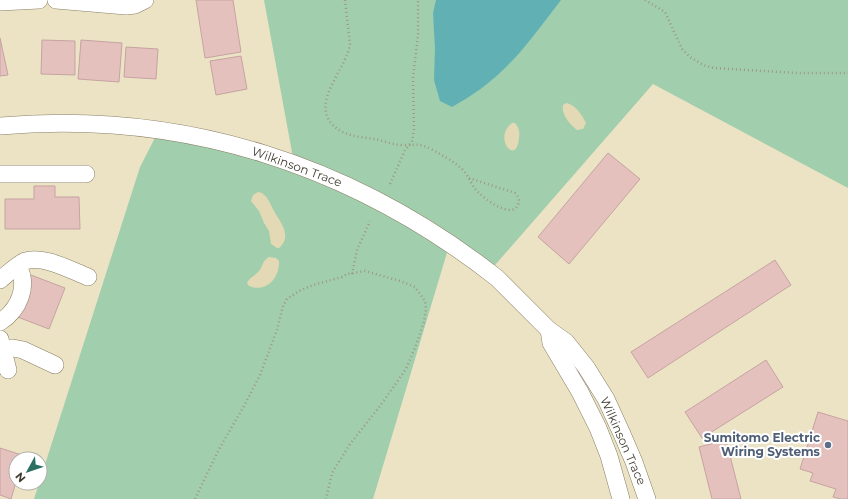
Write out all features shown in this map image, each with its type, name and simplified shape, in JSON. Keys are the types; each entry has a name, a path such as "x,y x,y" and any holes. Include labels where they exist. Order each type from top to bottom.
{"street":[{"path":"0,2 39,0"},
{"path":"56,0 126,6 136,5 145,0"},
{"name":"Wilkinson Trace","path":"0,126 59,123 132,127 203,138 252,150 294,163 360,191 410,219 450,244 497,278 549,330 566,342 586,367 606,399 634,462 647,499"},
{"path":"0,174 86,174"},
{"path":"0,280 24,262 34,259 46,260 88,277"},
{"path":"0,322 15,309 22,293 22,272 18,266"},
{"name":"Wilkinson Trace","path":"549,330 551,343 580,392 598,428 609,456 621,499"},
{"path":"8,370 2,345 22,350 55,365"}],"path":[{"path":"345,0 350,44 349,50 331,86 326,100 325,106 328,119 336,128 350,135 402,145 419,144 440,154 463,170 477,191 499,207 510,211 518,206 519,200 515,193 469,178"},
{"path":"390,184 405,150 410,144 414,130 413,78 418,35 418,0"},
{"path":"645,0 665,12 682,49 690,57 703,65 714,68 796,73 848,73"},
{"path":"352,274 357,250 370,221"},
{"path":"195,499 218,451 260,375 277,330 283,306 287,299 299,291 347,274 365,271 415,287 425,301 426,308 424,322 406,368 380,406 338,461 332,473 326,499"}],"green space":[{"path":"264,0 848,0 848,188 653,84 489,272 449,246 373,499 34,499 37,491 48,491 48,455 140,167 159,130 294,163"}],"sand":[{"path":"566,103 576,108 583,117 586,123 583,129 577,130 567,119 563,112 563,105"},
{"path":"512,123 515,123 519,132 517,146 514,150 507,147 504,136 506,129"},
{"path":"258,192 264,194 268,199 284,229 285,239 279,248 271,244 269,231 259,211 251,201 253,195"},
{"path":"269,257 276,258 279,261 279,267 274,278 266,286 255,288 249,286 247,283 248,281 259,271"}],"water":[{"path":"436,0 561,0 527,44 504,69 479,90 452,107 440,101 434,80 435,48 433,13"}],"building":[{"path":"196,0 233,0 241,52 205,58"},
{"path":"0,38 8,75 0,76"},
{"path":"42,40 75,41 75,75 41,74"},
{"path":"81,40 122,43 119,82 78,79"},
{"path":"126,47 158,49 156,79 124,77"},
{"path":"241,56 247,89 216,95 210,61"},
{"path":"608,153 640,179 569,264 538,237"},
{"path":"34,186 55,186 55,197 79,197 80,229 5,229 5,199 34,199"},
{"path":"775,260 791,285 648,378 631,352"},
{"path":"31,275 65,288 49,329 15,316"},
{"path":"766,360 783,387 702,438 685,412"},
{"name":"Sumitomo Electric Wiring Systems","path":"818,412 848,421 848,499 833,497 836,489 810,481 813,473 800,469"},
{"path":"726,440 741,499 712,499 699,447"},
{"path":"0,448 9,451 8,451 8,491 13,491 11,499 0,495"}],"place":[{"name":"Sumitomo Electric Wiring Systems","path":"828,445"}]}
